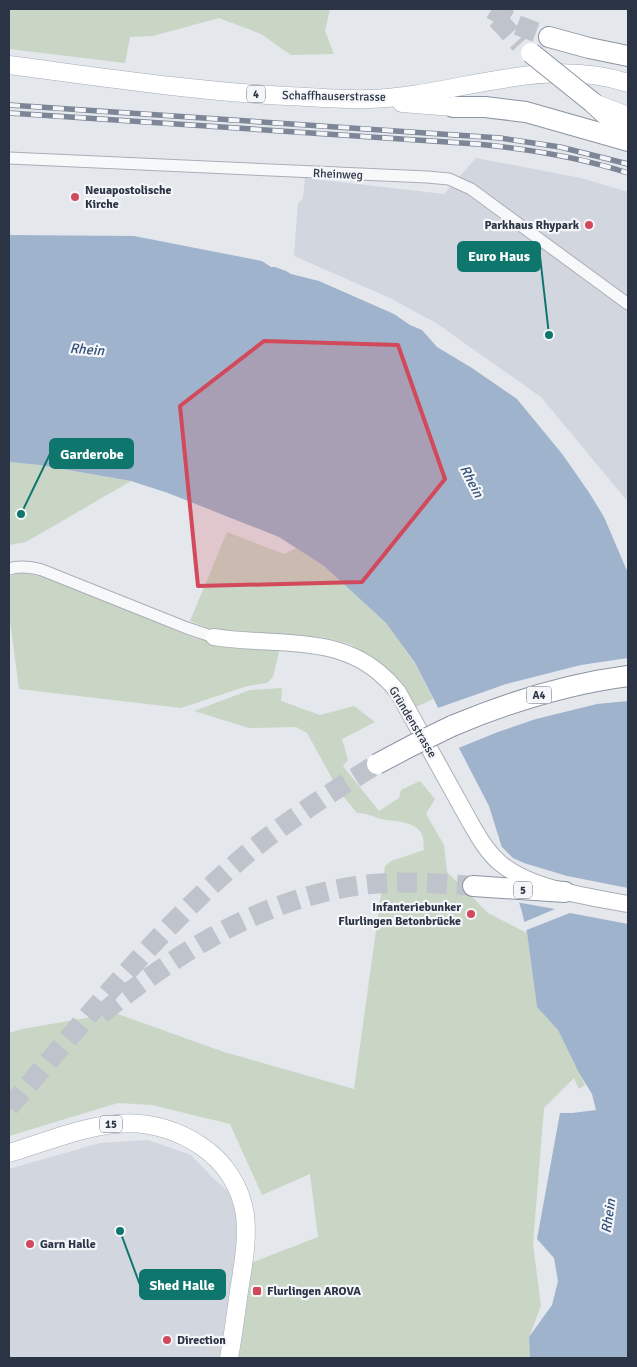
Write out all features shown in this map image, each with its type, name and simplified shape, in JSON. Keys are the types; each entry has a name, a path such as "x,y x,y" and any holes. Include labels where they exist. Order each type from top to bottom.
{"highway":[{"path":"550,37 628,56"},
{"path":"525,48 592,102 624,123"},
{"path":"453,107 485,107 526,112 628,141"},
{"name":"A4","path":"377,764 435,734 496,708 559,690 628,676"},
{"name":"5","path":"477,887 565,892"}],"main road":[{"name":"Schaffhauserstrasse","path":"9,65 240,93 370,99 404,96 483,82 564,73 594,74 628,83"},
{"path":"370,99 453,107"},
{"name":"15","path":"9,1153 96,1127 129,1123 145,1124 176,1132 210,1152 228,1172 239,1193 245,1216 245,1254 229,1358"}],"street":[{"name":"Rheinweg","path":"9,158 449,179 471,189 628,304"},
{"name":"Gründenstrasse","path":"9,569 30,567 42,570 214,637 232,640 313,644 336,648 355,657 385,678 402,700 470,822 494,857 514,873 565,892 628,904"}],"highlighted area":[{"path":"264,341 398,345 445,479 362,582 198,586 180,406"}],"shaded area":[{"path":"476,158 581,178 628,192 628,502 541,397 436,323 390,298 294,256 298,203 303,198 305,178 444,194"},
{"path":"148,1140 191,1155 215,1180 243,1204 229,1358 9,1358 9,1169 100,1143"}],"green space":[{"path":"9,9 330,9 325,31 334,54 291,55 261,34 219,18 153,36 130,37 125,63 9,49"},
{"path":"9,462 39,465 131,481 26,542 9,545"},
{"path":"227,532 284,554 296,548 324,566 386,623 415,664 433,699 416,707 400,681 376,659 350,644 322,637 235,633 208,628 190,621"},
{"path":"20,573 47,577 194,638 232,646 280,648 273,677 267,683 247,686 181,708 19,689 9,613 9,576"},
{"path":"282,688 281,701 320,715 354,706 375,722 342,739 348,760 343,766 379,811 399,798 401,790 420,781 435,799 426,814 444,845 447,872 488,913 527,933 537,1007 558,1030 585,1085 579,1089 574,1078 544,1108 533,1244 541,1306 529,1337 530,1358 229,1358 243,1266 318,1237 310,1174 262,1195 230,1124 152,1105 118,1103 9,1136 9,1033 22,1029 115,1013 224,1052 354,1089 385,866 391,861 424,850 423,838 418,829 409,824 357,813 339,791 307,733 296,727 249,728 194,711 250,690"}],"water":[{"name":"Rhein","path":"9,235 134,236 262,261 271,267 319,281 394,314 410,325 422,330 437,347 517,399 563,455 604,517 628,573 628,1358 530,1358 529,1337 552,1305 558,1281 554,1258 537,1239 560,1113 596,1110 592,1094 579,1073 558,1030 537,1007 527,933 522,912 489,806 415,663 386,623 324,566 279,537 168,493 131,481 39,465 9,462"}],"pier":[{"path":"628,658 628,701 597,704 536,719 456,749 435,709 506,684 581,665"},
{"path":"498,843 513,858 524,863 567,876 628,888 628,924 570,913 524,931 522,923 555,909 516,902"}],"tunnel":[{"path":"492,9 517,25 549,37"},
{"path":"497,19 520,44"},
{"path":"9,1107 126,973 220,877 284,825 377,764"},
{"path":"101,1014 130,991 189,950 251,917 284,904 319,894 370,884 414,883 473,886"}],"railway":[{"path":"9,105 500,138 560,147 628,164"},
{"path":"9,113 477,144 553,154 591,162 628,173"}],"place":[{"name":"Neuapostolische Kirche","path":"75,197"},
{"name":"Parkhaus Rhypark","path":"589,225"},
{"name":"Euro Haus","path":"549,335"},
{"name":"Garderobe","path":"21,514"},
{"name":"Infanteriebunker Flurlingen Betonbrücke","path":"471,914"},
{"name":"Shed Halle","path":"120,1231"},
{"name":"Garn Halle","path":"30,1244"},
{"name":"Flurlingen AROVA","path":"257,1291"},
{"name":"Direction","path":"167,1340"}]}
